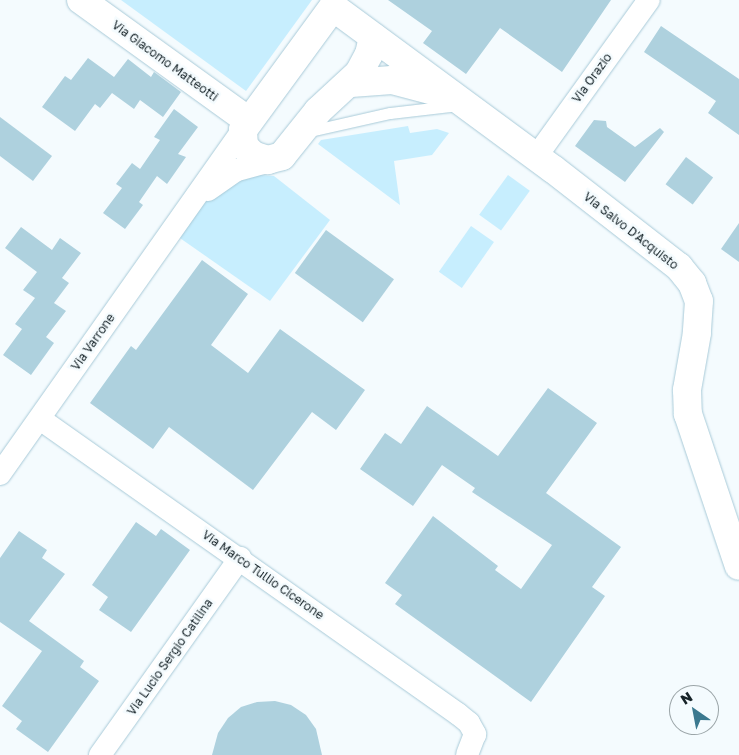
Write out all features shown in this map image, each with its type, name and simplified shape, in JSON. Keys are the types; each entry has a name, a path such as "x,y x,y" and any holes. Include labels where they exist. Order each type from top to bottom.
{"street":[{"name":"Via Giacomo Matteotti","path":"81,0 246,126"},
{"name":"Via Orazio","path":"536,157 649,0"},
{"name":"Via Varrone","path":"0,474 246,126 335,4"},
{"name":"Via Salvo D'Acquisto","path":"335,4 373,37 457,101 536,157 679,267 692,284 699,302 687,390 688,414 739,566"},
{"path":"246,126 243,141 248,150 261,158 275,160 301,134 318,111 351,83 364,64 373,37"},
{"name":"Via Salvo D'Acquisto","path":"351,83 379,79 404,81 457,101"},
{"name":"Via Varrone","path":"187,209 228,176 248,166 275,160"},
{"name":"Via Marco Tullio Cicerone","path":"40,419 240,558 458,714 473,728 471,748"},
{"name":"Via Lucio Sergio Catilina","path":"100,755 240,558"}],"lane":[{"path":"301,134 390,113 457,101"}],"shaded area":[{"path":"121,0 312,0 246,91"},
{"path":"408,126 410,133 437,129 449,133 432,155 394,161 400,205 318,144 321,140"},
{"path":"249,174 274,176 330,220 270,301 177,236 209,192"},
{"path":"508,175 530,191 501,231 479,215"},
{"path":"471,226 494,242 462,288 439,272"}],"building":[{"path":"388,0 611,0 562,72 500,28 466,74 423,43 432,31"},
{"path":"661,26 739,79 739,135 708,113 716,101 644,52"},
{"path":"88,58 114,77 128,59 151,77 154,72 181,92 163,117 140,100 134,109 112,93 100,108 95,104 75,131 42,107 65,76 71,80"},
{"path":"174,109 198,127 178,154 186,157 167,184 157,176 139,202 143,205 125,229 103,213 122,188 116,184 132,163 140,169 160,140 154,137"},
{"path":"0,117 52,156 33,181 0,156"},
{"path":"594,120 606,121 607,127 635,147 660,128 664,132 625,182 575,146"},
{"path":"686,157 713,177 693,205 666,184"},
{"path":"739,223 739,262 721,249"},
{"path":"21,227 52,250 60,238 81,253 62,278 69,283 54,303 66,311 46,337 54,343 31,375 3,355 22,329 15,324 35,298 23,290 37,272 5,248"},
{"path":"326,230 394,279 363,322 295,273"},
{"path":"202,260 248,294 211,345 248,373 280,329 365,390 336,430 312,412 253,490 169,427 153,449 90,403 131,346 136,350"},
{"path":"548,388 597,423 546,493 621,547 592,587 605,596 531,702 395,604 402,595 385,583 433,516 498,566 495,570 521,589 552,545 472,492 475,488 442,465 413,506 360,469 385,433 401,444 427,406 498,456"},
{"path":"136,522 156,536 161,529 190,550 131,632 99,610 108,597 92,585"},
{"path":"19,531 47,550 42,558 65,574 29,621 84,661 80,667 99,681 48,752 16,729 22,721 2,706 42,651 0,622 0,558"},
{"path":"275,701 291,705 306,715 316,729 322,755 212,755 218,733 228,718 241,707 257,702"}]}
